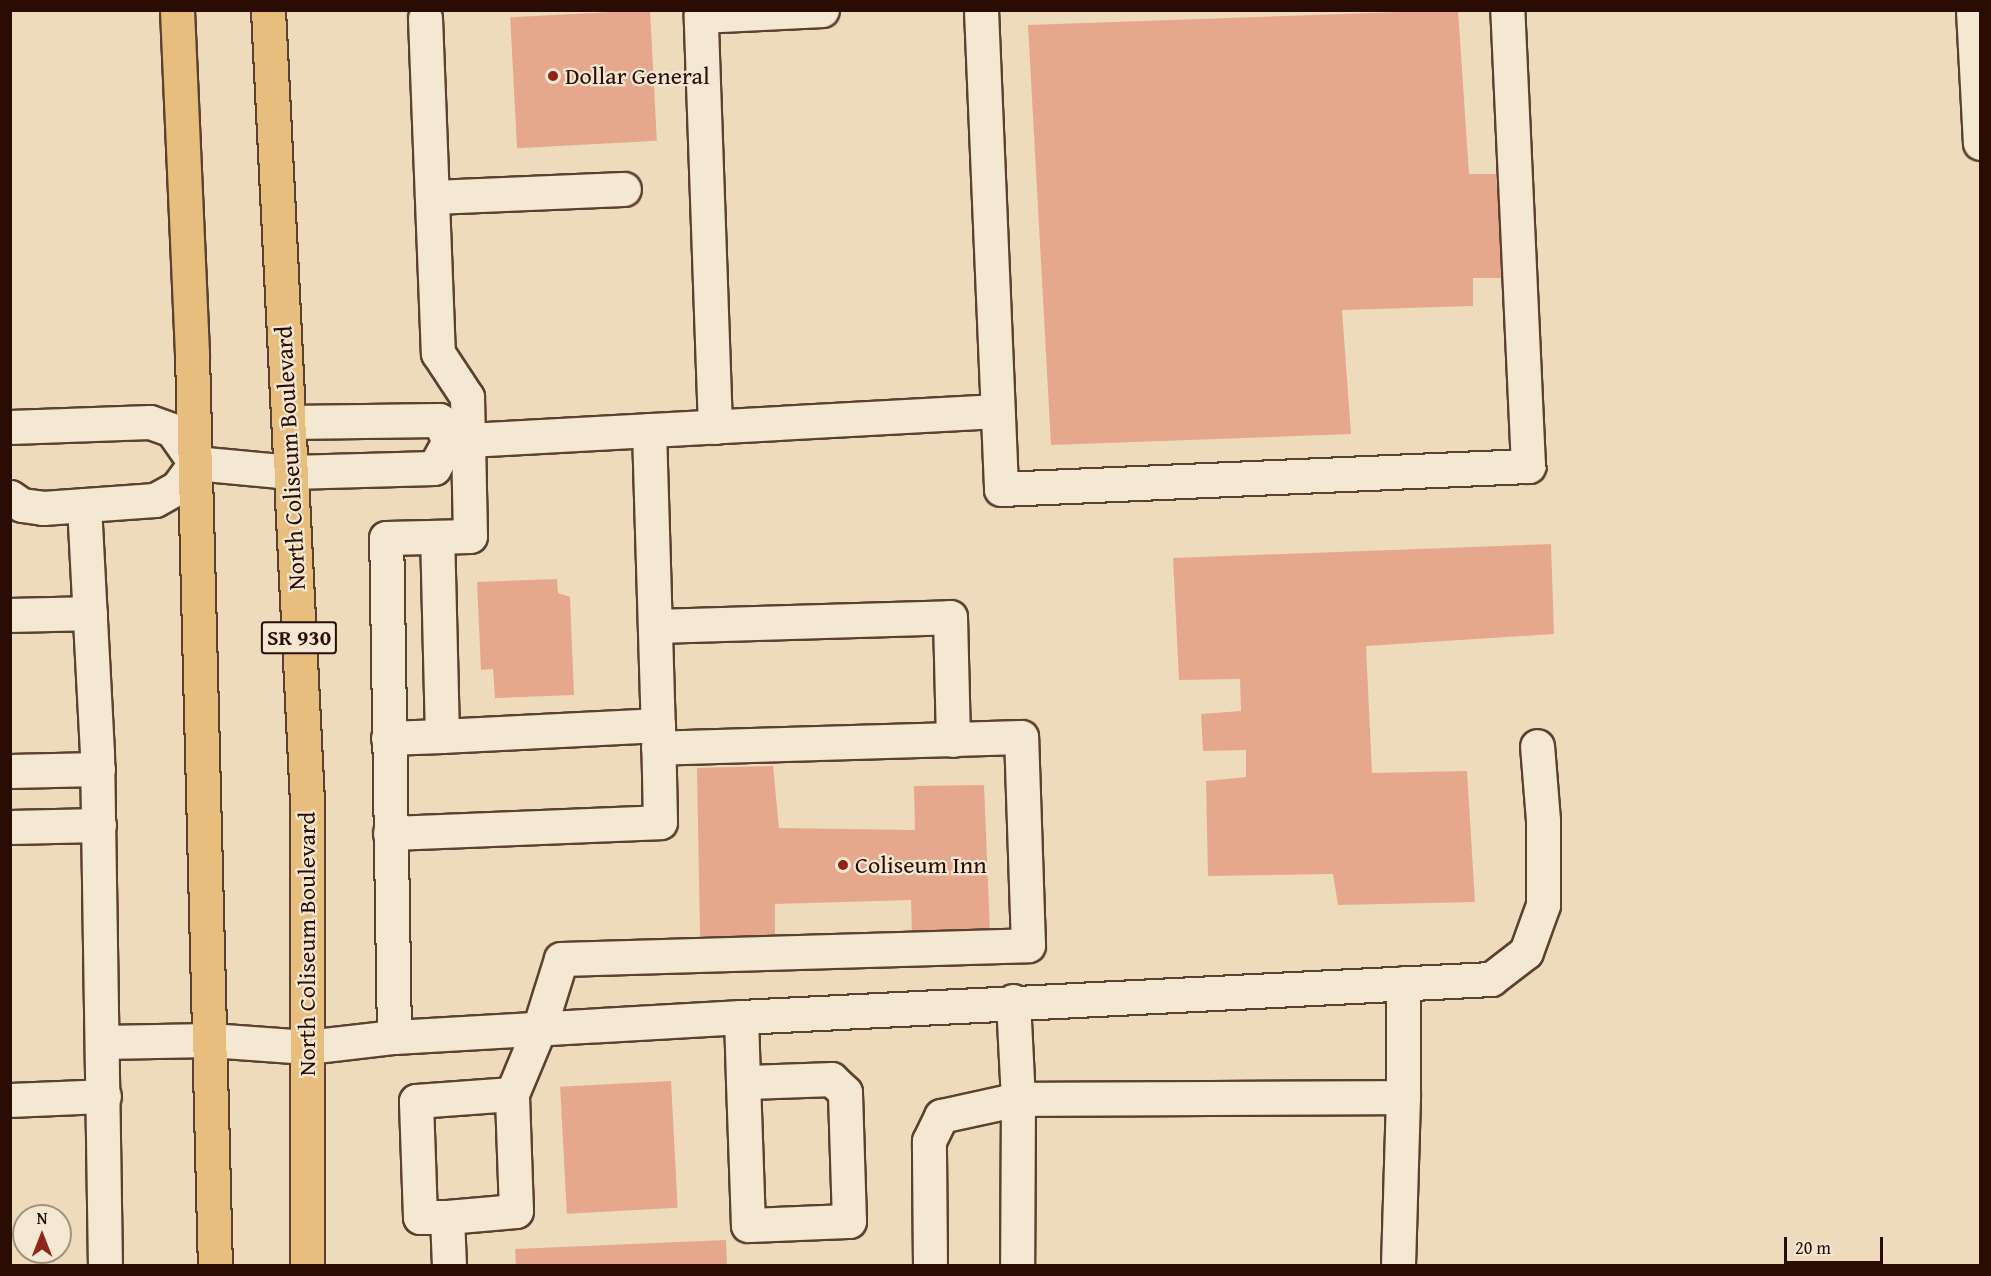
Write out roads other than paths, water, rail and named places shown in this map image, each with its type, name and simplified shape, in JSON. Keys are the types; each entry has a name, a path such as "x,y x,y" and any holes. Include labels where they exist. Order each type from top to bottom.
{"highway":[{"path":"177,10 195,463 215,1266"},
{"name":"North Coliseum Boulevard","path":"268,10 307,801 307,1266"}],"street":[{"path":"715,427 701,16 822,10"},
{"path":"981,10 1001,489 1528,466 1507,10"},
{"path":"1973,10 1980,143"},
{"path":"394,1037 386,538 470,536 459,440 467,397 438,353 425,18"},
{"path":"432,196 624,189"},
{"path":"10,427 150,422 172,430 195,463 291,472 434,468 459,440 997,411"},
{"path":"289,422 439,420 459,440"},
{"path":"390,833 660,822 649,430"},
{"path":"10,497 22,506 43,508 155,501 177,488 195,463"},
{"path":"84,505 98,769 105,1266"},
{"path":"437,537 442,736"},
{"path":"10,615 90,613"},
{"path":"655,626 950,617 953,740"},
{"path":"388,738 442,736 953,740 1021,737 1028,945 561,959 539,1029 512,1094 516,1211 420,1217 416,1101 512,1094"},
{"path":"103,1042 210,1040 307,1047 394,1037 741,1017 1491,979 1526,952 1543,905 1543,820 1537,746"},
{"path":"10,771 98,769"},
{"path":"10,827 99,825"},
{"path":"1398,1266 1403,1097 1403,983"},
{"path":"1013,1002 1018,1100 1017,1266"},
{"path":"741,1017 743,1082 748,1225 849,1221 845,1092 831,1079 743,1082"},
{"path":"10,1100 104,1096"},
{"path":"930,1266 929,1141 940,1116 1018,1100 1403,1097"},
{"path":"447,1217 449,1266"}],"place":[{"name":"Dollar General","path":"553,76"},
{"name":"Coliseum Inn","path":"843,865"}]}
